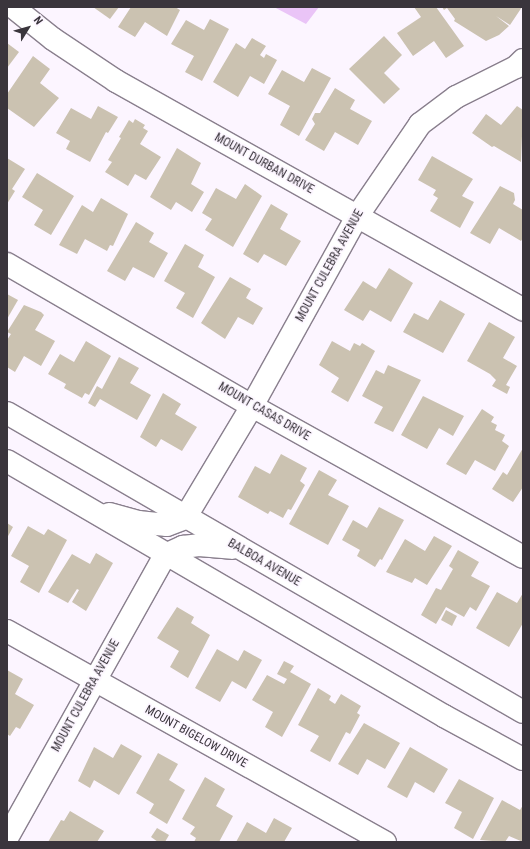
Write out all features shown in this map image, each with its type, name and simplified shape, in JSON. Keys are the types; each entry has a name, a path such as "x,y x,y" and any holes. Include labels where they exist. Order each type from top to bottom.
{"street":[{"name":"MOUNT DURBAN DRIVE","path":"13,7 53,39 116,82 523,309"},
{"name":"MOUNT CULEBRA AVENUE","path":"185,518 252,406 358,216 420,124 456,97 516,67 523,60"},
{"name":"MOUNT CASAS DRIVE","path":"7,264 252,406 523,557"},
{"name":"BALBOA AVENUE","path":"7,413 185,518 523,712"},
{"path":"7,461 71,501 523,759"},
{"path":"71,501 138,522 166,525 185,518"},
{"path":"165,555 183,547 199,545 241,550"},
{"name":"MOUNT CULEBRA AVENUE","path":"7,838 165,555"},
{"name":"MOUNT BIGELOW DRIVE","path":"7,631 385,842"}],"shaded area":[{"path":"274,7 319,7 306,24"}],"building":[{"path":"93,7 119,7 110,19"},
{"path":"131,7 175,7 180,10 167,36 145,22 135,37 118,27"},
{"path":"414,7 436,7 464,46 446,58 434,41 413,56 397,33 421,17"},
{"path":"442,7 522,7 510,25 496,16 509,26 499,35 486,41 454,21 455,19 447,8 444,10"},
{"path":"210,19 229,29 202,81 185,72 194,56 171,44 186,20 204,30"},
{"path":"384,36 402,55 384,73 400,89 384,104 349,69"},
{"path":"252,38 266,46 260,55 264,58 266,54 277,60 264,84 250,76 238,97 213,82 236,43 245,49"},
{"path":"7,43 19,52 7,68"},
{"path":"33,56 50,69 40,83 59,98 34,127 7,108 7,94"},
{"path":"312,68 331,78 299,136 280,125 290,106 268,94 282,70 304,82"},
{"path":"335,88 355,100 350,109 372,121 358,145 335,132 324,151 305,140 315,124 312,119 315,113 320,113"},
{"path":"98,106 118,117 108,133 106,132 90,162 66,149 70,141 56,133 71,108 91,119"},
{"path":"517,106 523,110 521,162 494,146 492,147 472,133 486,114 501,125"},
{"path":"135,119 145,125 143,128 148,131 140,144 161,157 146,180 135,174 128,186 105,172 112,162 108,160 121,138 119,137 129,120 133,123"},
{"path":"177,148 201,163 191,184 204,192 192,212 176,202 171,210 150,197"},
{"path":"432,156 473,179 462,196 474,202 460,228 430,211 438,198 433,195 436,190 418,180"},
{"path":"7,158 25,169 12,189 15,191 7,204"},
{"path":"37,173 74,196 51,235 34,225 43,210 22,197"},
{"path":"245,184 262,196 233,247 205,230 212,219 202,213 216,188 236,199"},
{"path":"500,186 514,193 515,200 513,204 523,210 523,238 521,241 499,228 490,244 470,233"},
{"path":"101,198 128,214 113,246 110,245 107,251 85,239 77,254 59,245 82,205 93,212"},
{"path":"271,204 288,214 280,229 301,241 286,266 264,254 258,263 243,254"},
{"path":"136,222 154,233 149,242 168,253 154,278 133,267 125,281 107,271"},
{"path":"185,244 204,255 198,267 215,277 193,318 176,308 185,293 164,281"},
{"path":"389,268 413,283 391,322 370,310 363,321 344,310 363,281 376,289"},
{"path":"230,277 251,289 246,298 263,308 253,325 238,317 225,339 201,323"},
{"path":"7,294 18,300 7,319"},
{"path":"440,300 465,314 443,353 403,332 414,313 428,320"},
{"path":"24,305 41,312 44,315 35,330 55,341 41,366 24,356 15,372 7,367 7,340 11,334 7,332"},
{"path":"489,322 515,337 503,358 517,366 506,385 510,387 507,394 492,386 496,380 490,374 467,361"},
{"path":"86,341 111,356 89,395 85,393 82,398 64,388 66,384 48,374 60,354 74,362"},
{"path":"332,341 350,351 354,343 360,346 362,343 375,351 348,402 331,392 339,378 319,365"},
{"path":"119,357 139,368 130,383 151,395 137,420 100,399 95,407 88,403 97,386 102,389"},
{"path":"388,365 421,380 393,432 374,423 383,407 362,396 376,370 384,374"},
{"path":"163,393 181,404 175,414 197,427 182,451 161,439 156,447 140,437"},
{"path":"423,396 464,416 453,436 439,428 427,449 401,435"},
{"path":"482,409 494,417 491,422 497,425 495,430 505,435 502,441 509,446 495,471 475,460 466,475 446,464"},
{"path":"523,448 523,487 513,502 492,489 503,472 507,475"},
{"path":"281,454 307,468 300,481 305,485 291,510 288,509 283,518 270,511 268,514 238,497 255,466 270,474"},
{"path":"319,470 337,480 328,495 349,506 328,545 289,524"},
{"path":"379,507 404,520 382,560 380,559 375,567 357,556 360,550 342,540 353,520 367,528"},
{"path":"7,523 13,527 7,538"},
{"path":"28,526 44,535 48,529 67,540 39,593 20,582 29,566 11,556"},
{"path":"434,536 452,546 427,585 415,578 412,583 386,572 405,539 425,551"},
{"path":"458,550 479,562 471,576 490,586 476,611 470,607 464,617 446,607 436,624 421,615 436,588 441,590 453,569 449,566"},
{"path":"96,553 113,563 86,611 72,602 79,590 77,589 68,603 48,592 72,554 90,564"},
{"path":"497,592 517,603 523,593 523,623 509,647 476,628"},
{"path":"177,607 194,617 191,623 210,635 188,678 170,667 179,651 157,638"},
{"path":"446,610 457,616 452,626 441,620"},
{"path":"217,649 238,661 244,650 262,660 246,689 232,681 220,702 195,688"},
{"path":"284,661 294,666 290,672 311,684 282,737 265,727 273,712 252,700 267,675 284,684 287,679 277,674"},
{"path":"7,670 23,679 15,694 34,705 20,729 16,727 10,736 7,734"},
{"path":"318,688 331,696 329,700 335,704 341,694 361,706 357,713 360,715 350,734 346,732 330,762 310,751 319,736 298,725"},
{"path":"364,723 400,743 385,769 367,759 358,775 338,764"},
{"path":"121,744 142,756 119,795 94,780 90,788 78,781 94,747 113,758"},
{"path":"410,747 448,769 434,793 415,782 407,798 387,787"},
{"path":"158,753 178,764 169,780 185,790 167,824 149,813 154,804 136,793"},
{"path":"205,777 225,789 216,806 233,816 219,842 194,842 196,838 190,834 195,827 182,819"},
{"path":"459,779 494,798 473,839 454,828 462,812 445,803"},
{"path":"502,800 520,810 523,805 523,842 509,836 505,842 480,840"},
{"path":"70,811 104,831 97,842 48,842 61,820 64,821"},
{"path":"274,818 292,828 284,842 236,842 247,822 266,833"},
{"path":"157,828 169,835 165,842 158,842 151,837"}]}
